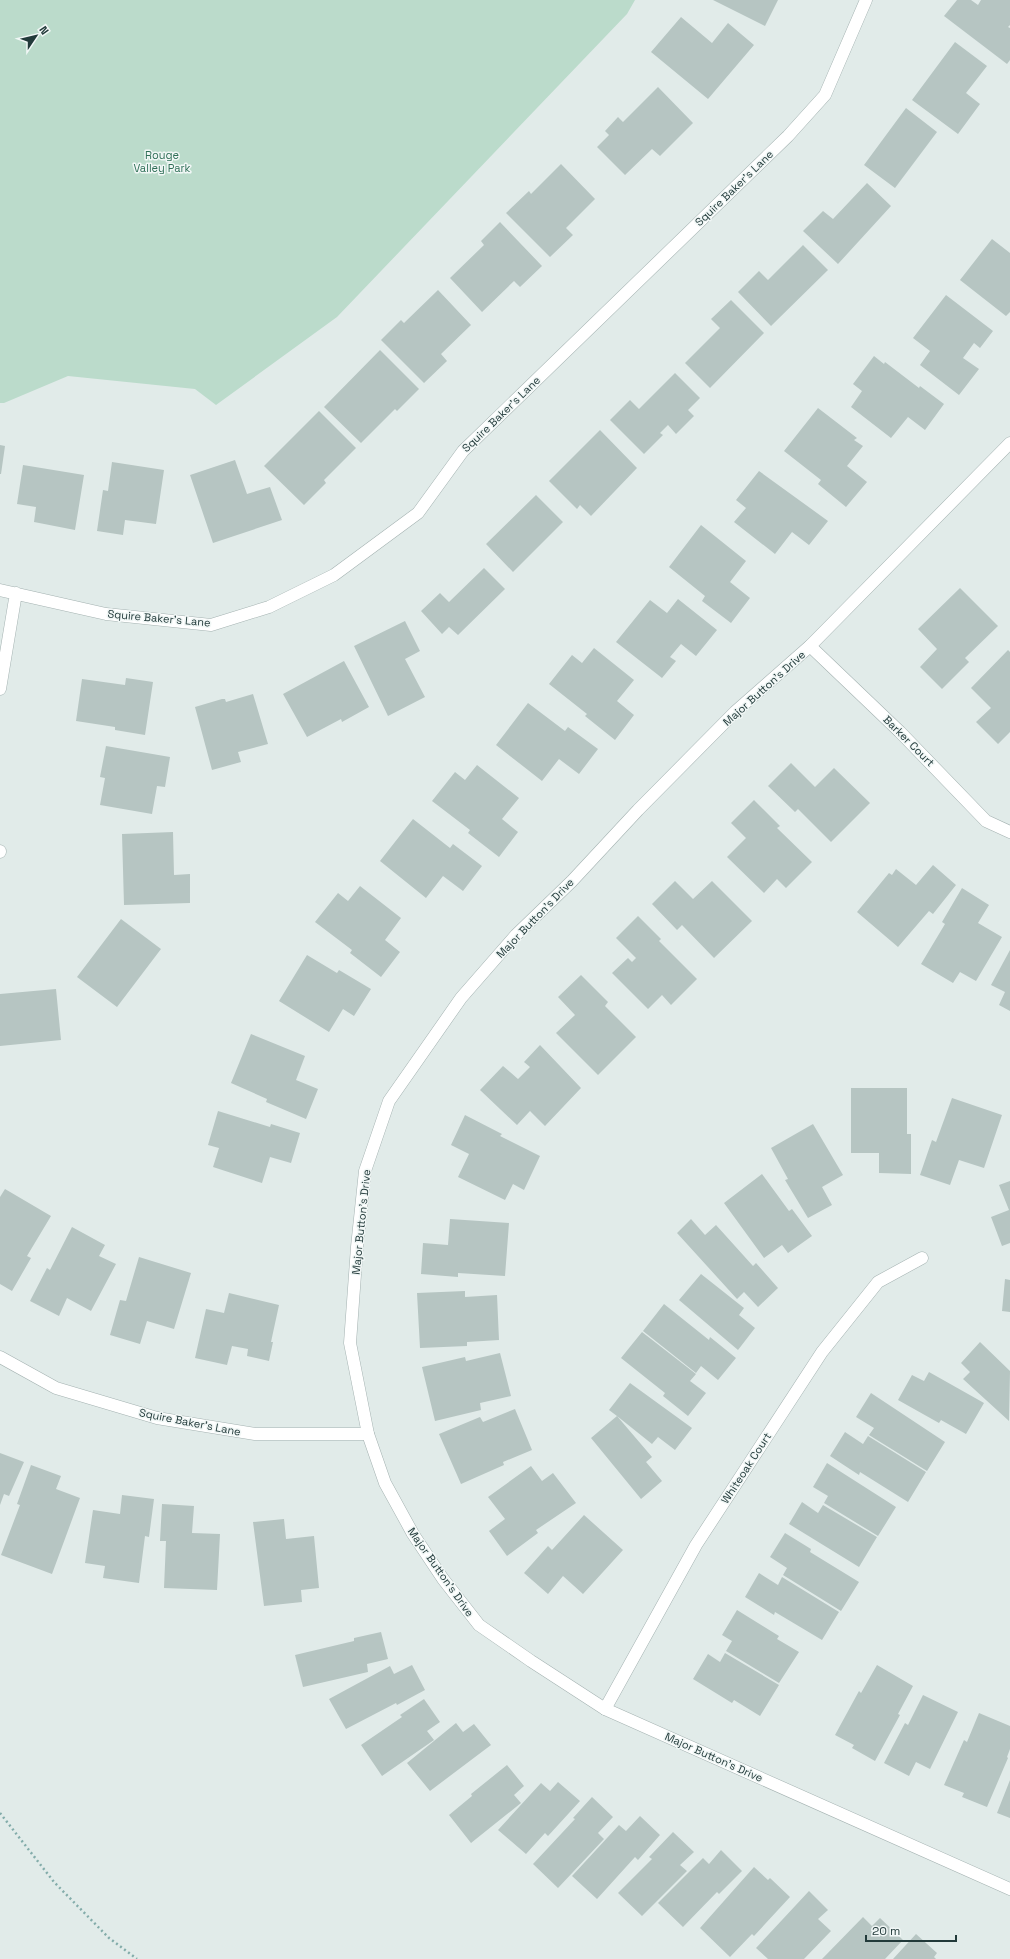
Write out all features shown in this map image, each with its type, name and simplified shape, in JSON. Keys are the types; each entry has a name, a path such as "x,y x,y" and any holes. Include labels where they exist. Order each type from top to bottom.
{"street":[{"name":"Squire Baker's Lane","path":"0,590 106,614 211,625 269,607 334,575 418,513 462,451 788,136 825,95 866,0"},
{"name":"Major Button's Drive","path":"1010,443 810,646 730,718 638,810 572,881 516,935 461,998 389,1101 365,1171 357,1247 350,1343 368,1434 384,1483 413,1534 443,1579 479,1625 531,1661 606,1708 1010,1889"},
{"path":"0,689 16,593"},
{"name":"Barker Court","path":"810,646 900,732 986,820 1010,832"},
{"name":"Whiteoak Court","path":"606,1708 696,1545 822,1352 878,1282 922,1258"},
{"name":"Squire Baker's Lane","path":"0,1357 56,1388 157,1418 255,1434 368,1434"}],"path":[{"path":"0,1814 54,1882 108,1938 137,1959"}],"green space":[{"name":"Rouge Valley Park","path":"0,0 635,0 627,14 337,317 216,405 195,389 68,376 4,403 0,403"}],"building":[{"path":"713,0 778,0 765,26"},
{"path":"957,0 971,0 978,5 981,0 1010,0 1010,25 1008,27 1010,28 1010,60 1007,64 944,16"},
{"path":"681,17 712,43 728,23 754,45 708,99 651,52"},
{"path":"955,42 987,66 966,93 980,104 958,134 912,100"},
{"path":"658,87 693,123 660,156 652,149 625,175 597,147 609,135 605,131 618,117 623,122"},
{"path":"906,108 937,132 895,188 864,165"},
{"path":"561,164 595,199 566,228 573,235 550,257 506,213 529,191 531,194"},
{"path":"867,183 891,206 838,264 803,231 823,211 833,219"},
{"path":"500,222 542,266 520,287 514,281 482,312 450,278 484,245 481,241"},
{"path":"992,239 1010,253 1010,312 1006,316 960,280"},
{"path":"803,245 828,270 771,326 738,292 759,271 768,280"},
{"path":"438,290 471,325 441,354 447,361 424,383 381,340 401,320 404,323"},
{"path":"946,295 993,331 980,348 974,343 963,358 979,369 959,395 920,365 930,351 913,338"},
{"path":"731,300 764,333 710,388 685,363 720,328 711,319"},
{"path":"380,350 419,389 397,411 395,409 361,443 324,407"},
{"path":"874,356 884,364 885,362 919,388 920,386 944,404 925,430 908,417 891,438 851,407 862,391 853,384"},
{"path":"675,373 700,398 688,410 694,416 676,434 668,425 660,433 663,435 644,454 610,420 630,400 639,409"},
{"path":"818,408 857,438 854,440 863,446 847,466 867,482 846,507 818,484 821,480 784,451"},
{"path":"319,411 356,448 324,480 326,483 304,505 264,466"},
{"path":"600,430 637,468 591,516 580,505 577,509 549,481"},
{"path":"0,445 5,446 1,474 0,474"},
{"path":"235,460 247,494 270,487 282,520 213,543 190,475"},
{"path":"112,462 164,470 156,524 125,520 123,535 97,531 103,490 108,491"},
{"path":"23,465 84,475 75,530 34,522 36,507 17,504"},
{"path":"759,471 828,521 809,545 792,532 775,554 734,522 746,508 736,500"},
{"path":"536,495 563,522 513,572 486,544"},
{"path":"701,525 746,561 730,582 750,598 731,623 702,601 705,596 669,567"},
{"path":"484,568 505,589 458,635 449,627 442,634 421,611 440,593 449,602"},
{"path":"960,588 998,626 965,658 969,662 942,689 920,667 937,649 918,629"},
{"path":"678,599 717,630 696,656 681,644 670,657 676,661 662,678 616,642 650,600 667,613"},
{"path":"405,621 420,651 405,659 425,697 388,716 354,646"},
{"path":"594,648 634,680 617,701 634,715 615,740 585,716 587,714 549,684 572,655 582,663"},
{"path":"1008,650 1010,652 1010,732 998,744 976,722 991,708 971,688"},
{"path":"344,661 369,707 342,722 341,719 307,737 283,694"},
{"path":"126,678 153,682 145,735 115,730 115,727 76,721 82,679 125,685"},
{"path":"253,694 268,744 238,752 241,762 212,770 195,707 222,699 225,699 226,702"},
{"path":"528,703 565,731 568,727 598,749 579,774 559,759 542,781 496,745"},
{"path":"106,746 170,757 165,787 157,786 152,814 100,805 105,778 100,777"},
{"path":"791,763 815,787 834,768 870,803 831,842 798,809 795,812 768,786"},
{"path":"477,765 519,798 502,819 518,832 499,857 468,833 470,830 432,801 455,772 465,780"},
{"path":"754,800 780,826 777,828 812,862 786,888 777,879 764,893 727,857 746,838 731,823"},
{"path":"413,819 450,848 453,844 482,866 463,891 443,876 426,898 380,861"},
{"path":"173,832 174,875 190,874 190,903 124,905 122,834"},
{"path":"933,865 956,885 933,914 929,911 898,947 857,912 889,873 892,875 896,869 916,885"},
{"path":"675,881 693,899 712,881 752,921 714,958 682,925 677,930 652,904"},
{"path":"360,886 401,918 385,940 400,952 381,977 350,953 352,950 315,922 338,893 348,901"},
{"path":"962,888 989,905 978,923 1002,937 976,981 960,972 953,983 921,964 945,924 942,922"},
{"path":"638,916 661,939 659,941 697,979 671,1005 662,995 648,1009 612,973 628,958 632,962 636,958 616,938"},
{"path":"121,919 161,949 117,1007 77,977"},
{"path":"1010,950 1010,1011 999,1005 1005,992 991,985"},
{"path":"307,955 337,973 339,970 371,989 354,1016 343,1009 329,1032 279,1001"},
{"path":"581,975 608,1002 605,1006 636,1037 598,1075 556,1033 575,1015 558,997"},
{"path":"56,989 61,1040 0,1046 0,994"},
{"path":"251,1034 305,1056 296,1080 318,1089 306,1119 266,1102 267,1099 231,1083"},
{"path":"540,1045 581,1088 545,1126 530,1111 517,1125 480,1090 503,1066 518,1079 530,1067 524,1062"},
{"path":"851,1088 907,1088 907,1134 911,1134 911,1174 879,1173 879,1153 851,1153"},
{"path":"952,1098 1002,1115 984,1168 959,1160 950,1185 920,1175 932,1140 936,1142"},
{"path":"218,1111 270,1127 271,1124 300,1133 291,1163 270,1157 262,1183 213,1167 219,1148 208,1145"},
{"path":"465,1115 502,1134 500,1136 540,1156 524,1190 513,1184 505,1200 458,1177 469,1154 451,1145"},
{"path":"813,1124 843,1175 822,1187 832,1205 808,1218 785,1180 788,1179 771,1148"},
{"path":"762,1174 789,1211 792,1209 812,1236 788,1253 782,1245 764,1258 724,1203"},
{"path":"1010,1181 1010,1243 1002,1246 991,1217 1009,1210 999,1185"},
{"path":"5,1189 51,1216 27,1256 31,1258 12,1291 0,1284 0,1197"},
{"path":"450,1219 509,1223 505,1276 458,1273 458,1277 421,1274 423,1243 448,1245"},
{"path":"691,1219 705,1235 716,1225 753,1266 756,1263 778,1288 758,1307 744,1292 737,1299 677,1233"},
{"path":"72,1227 105,1245 99,1256 116,1264 91,1311 67,1298 59,1316 30,1301 47,1268 50,1270"},
{"path":"139,1257 191,1273 174,1329 147,1321 140,1344 110,1335 120,1300 126,1301"},
{"path":"701,1274 744,1308 739,1315 755,1328 738,1350 679,1300"},
{"path":"1005,1279 1010,1280 1010,1312 1002,1311"},
{"path":"465,1291 465,1297 497,1295 499,1340 467,1342 467,1346 420,1348 417,1293"},
{"path":"229,1293 279,1305 271,1342 273,1342 269,1361 247,1356 248,1349 232,1346 227,1365 195,1358 206,1309 224,1313"},
{"path":"664,1304 709,1340 710,1337 736,1358 718,1380 701,1366 696,1373 643,1331"},
{"path":"642,1332 696,1374 690,1381 706,1393 688,1416 663,1396 665,1393 621,1358"},
{"path":"980,1342 1010,1371 1009,1421 963,1379 970,1372 961,1363"},
{"path":"500,1353 511,1396 480,1403 481,1410 435,1421 422,1367 465,1357 466,1361"},
{"path":"929,1372 984,1403 966,1434 941,1420 939,1423 898,1400 912,1375 924,1381"},
{"path":"630,1383 692,1428 675,1450 658,1437 652,1444 609,1410"},
{"path":"871,1393 945,1442 927,1471 869,1435 874,1428 856,1417"},
{"path":"515,1409 532,1450 503,1462 504,1465 461,1484 439,1434 480,1417 483,1422"},
{"path":"617,1416 652,1457 646,1462 662,1481 641,1499 591,1438"},
{"path":"845,1432 863,1444 868,1436 926,1472 908,1502 860,1472 859,1475 830,1456"},
{"path":"0,1453 24,1462 9,1496 4,1494 0,1505"},
{"path":"827,1463 896,1507 878,1536 824,1503 828,1496 813,1487"},
{"path":"31,1465 61,1476 56,1489 80,1498 52,1574 1,1555 20,1505 17,1504"},
{"path":"531,1466 542,1481 553,1473 576,1503 536,1530 538,1533 507,1556 489,1531 505,1519 488,1497"},
{"path":"122,1495 154,1499 149,1537 145,1536 139,1583 103,1578 105,1566 85,1563 93,1510 120,1514"},
{"path":"802,1502 818,1513 823,1505 877,1537 859,1567 789,1524"},
{"path":"162,1504 194,1506 192,1533 220,1534 217,1590 164,1588 166,1541 160,1541"},
{"path":"584,1515 623,1550 583,1594 563,1576 548,1594 524,1573 548,1546 552,1550"},
{"path":"284,1519 286,1539 314,1536 319,1588 301,1590 302,1602 264,1606 253,1522"},
{"path":"785,1533 811,1549 810,1552 859,1582 841,1611 783,1575 787,1568 770,1557"},
{"path":"759,1573 778,1585 782,1577 839,1612 822,1640 775,1612 774,1615 745,1597"},
{"path":"737,1610 779,1636 777,1639 799,1652 779,1683 726,1651 732,1641 722,1635"},
{"path":"381,1632 388,1659 367,1664 368,1672 303,1687 295,1655 354,1641 354,1638"},
{"path":"725,1653 779,1685 760,1716 734,1700 732,1703 693,1679 708,1654 720,1662"},
{"path":"412,1665 425,1690 346,1729 329,1699 390,1666 394,1674"},
{"path":"877,1665 913,1686 898,1714 900,1715 875,1761 852,1748 854,1745 835,1735 859,1691 861,1693"},
{"path":"923,1695 958,1712 930,1769 916,1762 909,1776 884,1763 905,1723 908,1725"},
{"path":"424,1699 440,1722 427,1731 434,1740 382,1776 361,1745 402,1717 400,1715"},
{"path":"979,1713 1010,1726 1010,1749 1008,1758 987,1807 962,1797 964,1793 944,1785 964,1740 967,1742"},
{"path":"456,1723 463,1732 474,1724 491,1745 430,1791 407,1763"},
{"path":"507,1765 524,1786 514,1795 521,1803 471,1843 449,1815 472,1796 471,1794"},
{"path":"1010,1780 1010,1818 997,1813"},
{"path":"558,1782 580,1801 548,1836 545,1833 526,1854 498,1830 541,1783 550,1791"},
{"path":"592,1797 613,1817 598,1833 604,1839 558,1888 533,1864 575,1819 573,1818"},
{"path":"640,1816 660,1835 638,1860 635,1857 597,1899 572,1876 619,1825 626,1831"},
{"path":"673,1832 694,1852 680,1865 687,1871 642,1916 618,1893 652,1859 649,1857"},
{"path":"721,1850 742,1871 719,1894 717,1892 683,1927 658,1903 703,1858 709,1864"},
{"path":"754,1867 768,1880 770,1878 790,1897 754,1936 752,1934 730,1957 700,1928"},
{"path":"809,1891 828,1910 818,1919 831,1931 804,1959 768,1959 756,1948"},
{"path":"863,1917 872,1926 880,1918 903,1940 885,1959 822,1959"},
{"path":"916,1934 937,1953 934,1957 936,1959 893,1959"}]}
